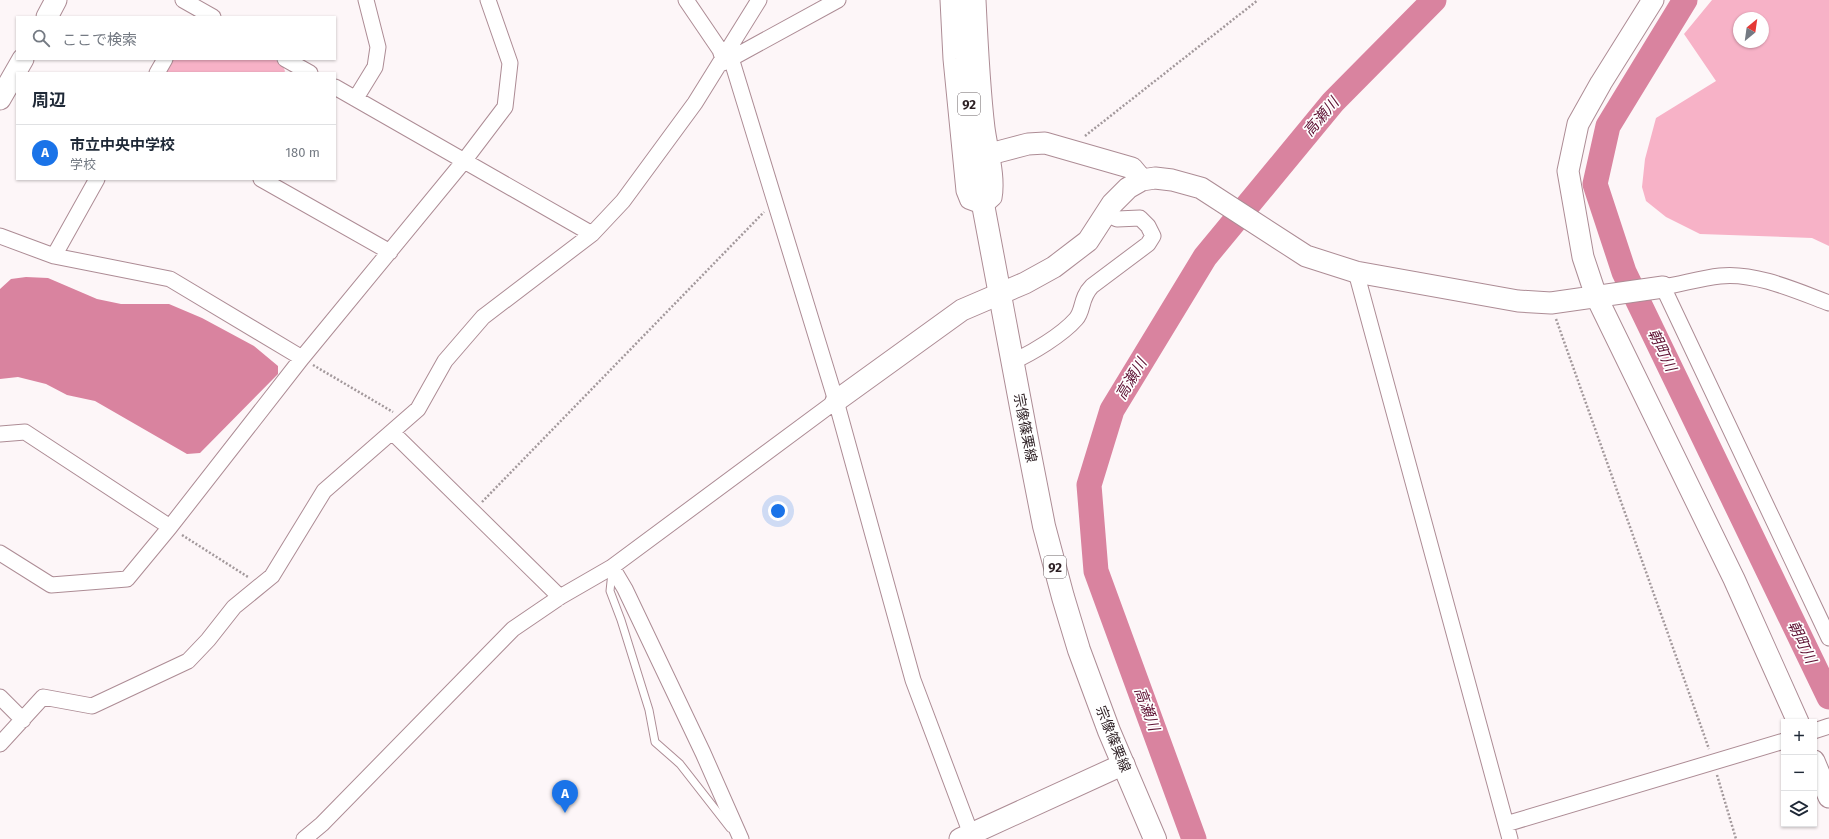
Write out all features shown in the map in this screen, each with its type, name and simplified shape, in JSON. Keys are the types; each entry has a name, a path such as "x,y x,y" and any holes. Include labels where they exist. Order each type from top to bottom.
{"main road":[{"name":"宗像篠栗線","path":"964,0 971,128 1012,362 1044,526 1079,650 1109,731 1155,839"}],"street":[{"path":"48,16 56,0"},
{"path":"356,98 375,67 378,47 366,0"},
{"path":"0,553 51,585 127,579 170,527 302,358 390,252 505,108 510,63 488,0"},
{"path":"686,0 720,50 725,60 775,201 836,401 913,680 977,835 1124,764"},
{"path":"0,744 43,697 92,706 188,661 208,640 234,607 272,576 324,491 418,409 445,361 484,317 592,234 623,200 725,60 759,0"},
{"path":"725,60 838,0"},
{"path":"948,0 951,59 964,191 968,201 984,207 994,198 996,186 990,154 984,104 978,0"},
{"path":"1653,0 1601,83 1578,124 1568,171 1583,257 1734,578 1797,719"},
{"path":"192,6 211,16"},
{"path":"0,99 22,60"},
{"path":"158,72 164,60"},
{"path":"289,65 307,72"},
{"path":"336,88 592,234"},
{"path":"990,154 1045,143 1132,168 1142,180"},
{"path":"304,839 322,824 513,629 560,597 612,567 836,401 962,310 1025,284 1054,267 1088,241 1112,204 1128,188 1142,180 1155,178 1172,180 1201,188 1306,256 1356,272 1518,301 1551,303 1663,287 1721,276 1746,277 1798,291 1829,303"},
{"path":"54,256 96,180"},
{"path":"263,180 390,252"},
{"path":"1012,362 1031,354 1067,327 1077,318 1084,293 1148,244 1153,236 1148,226 1140,218 1117,219 1106,214"},
{"path":"0,236 54,256 170,279 302,358"},
{"path":"1356,272 1510,839"},
{"path":"1663,287 1829,638"},
{"path":"0,434 25,432 170,527"},
{"path":"392,432 560,597"},
{"path":"612,567 626,589 693,732 740,839"},
{"path":"0,697 23,720"},
{"path":"1506,824 1781,742"},
{"path":"1817,767 1829,797"}],"lane":[{"path":"612,567 610,591 621,620 649,710 655,742 680,764 740,839"}],"path":[{"path":"1067,150 1258,0"},
{"path":"473,512 775,201"},
{"path":"1551,303 1713,762 1736,839"},
{"path":"302,358 406,420"},
{"path":"170,527 261,585"}],"shaded area":[{"path":"1712,0 1829,0 1829,246 1812,238 1700,234 1666,217 1646,201 1642,187 1645,159 1656,118 1716,81 1684,34"},
{"path":"171,60 276,60 282,64 285,71 284,72 165,72"},
{"path":"26,277 48,278 97,299 121,304 169,304 202,318 254,346 278,366 278,374 200,453 187,454 95,401 67,395 46,384 18,377 0,379 0,289 11,279"}],"waterway":[{"name":"高瀬川","path":"1194,839 1096,571 1089,485 1112,410 1205,257 1333,102 1434,0"},
{"name":"朝町川","path":"1685,0 1608,126 1595,184 1624,272 1829,697"}],"place":[{"name":"市立中央中学校","path":"565,813"}]}
